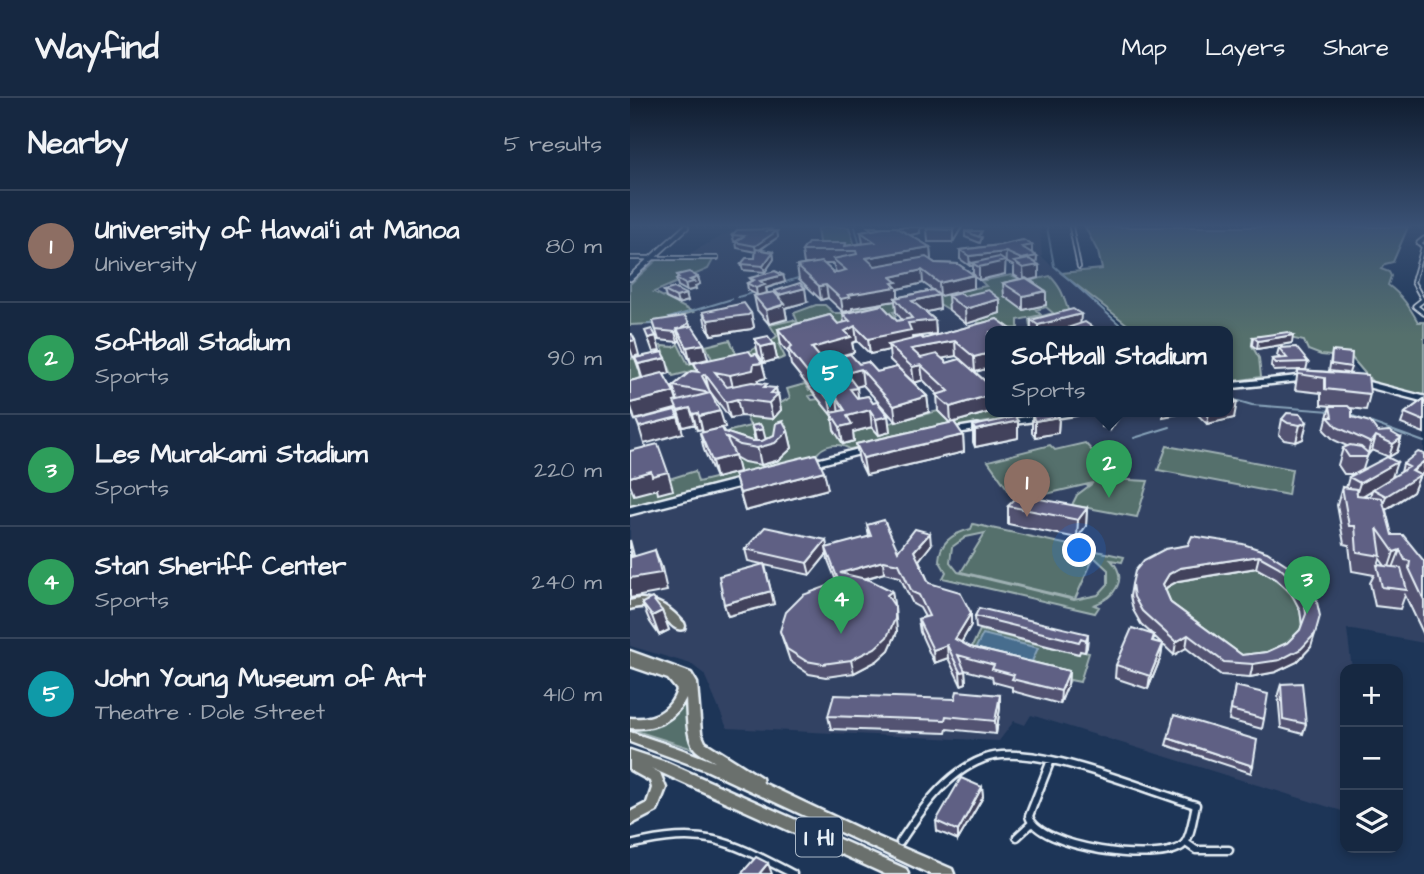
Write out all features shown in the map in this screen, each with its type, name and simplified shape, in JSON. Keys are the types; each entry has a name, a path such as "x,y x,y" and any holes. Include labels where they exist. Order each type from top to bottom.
{"highway":[{"path":"630,605 645,602 660,605 680,626"},
{"path":"630,655 687,676 691,683 695,733 700,746 776,795"},
{"path":"630,662 672,676 683,689 678,705 665,716 644,724 630,723"},
{"name":"I H1","path":"630,737 671,750 776,795 946,873"},
{"name":"I H1","path":"630,756 661,765 901,874"},
{"path":"630,764 654,777 659,788 652,807 630,819"}],"main road":[{"path":"630,278 646,263"}],"street":[{"path":"1418,263 1413,282 1424,299 1415,306 1424,313"},
{"path":"1233,385 1267,379 1315,378"},
{"path":"1358,383 1424,399"},
{"path":"1000,424 1044,417"},
{"path":"946,432 987,426"},
{"path":"798,467 871,448"},
{"path":"630,511 749,480"},
{"path":"900,842 940,787 969,766 998,754 1022,753 1051,760 1196,805 1186,843 1175,851 1110,852 1084,848 1038,831 1031,824 1030,816 1051,760"},
{"path":"1017,837 1031,824"},
{"path":"630,845 680,832 708,835 730,842 793,874"},
{"path":"1186,843 1196,850 1229,850"}],"shaded area":[{"path":"651,263 1049,263 1121,326 985,326 985,417 1233,417 1233,338 1251,333 1335,338 1363,380 1424,405 1424,643 1347,629 1351,664 1340,664 1340,810 1031,715 1025,725 1014,721 999,741 727,728 704,674 691,664 630,646 630,283"},
{"path":"983,634 1038,648 1029,668 973,653"}],"green space":[{"path":"653,263 711,263 708,269 654,292 693,312 652,324 630,325 630,284"},
{"path":"1101,263 1388,263 1381,269 1389,272 1391,276 1388,285 1402,297 1418,322 1424,322 1424,399 1375,385 1352,358 1321,355 1308,350 1304,341 1285,337 1252,346 1259,358 1261,377 1233,381 1233,326 1129,326 1061,273 1102,269"},
{"path":"1011,275 1025,282 1050,276 1062,293 1073,321 1058,326 1030,326 1029,320 1053,313 1046,307 1036,310 1041,315 1018,320 1018,326 985,326 985,329 962,306 948,309 938,303 893,312 896,316 781,342 779,345 785,357 778,360 773,350 739,358 777,336 770,325 793,320 798,323 794,313 816,305 825,305 834,313 843,313 922,292 928,297 986,286 981,281"},
{"path":"730,340 736,353 716,365 673,376 669,367 640,374 642,383 630,386 630,356 631,359 664,352 661,346 674,347 678,344 688,364 712,359 706,346"},
{"path":"805,384 809,390 823,386 827,391 809,396 812,400 841,396 849,433 938,411 951,423 985,413 985,417 1020,417 919,433 850,449 831,445 816,456 820,457 630,506 630,491 695,471 698,482 739,472 726,432 750,426 746,416 773,419 779,404 790,398 787,389"},
{"path":"1085,443 1116,477 1110,479 1148,481 1137,517 1072,505 1077,495 1093,483 1016,501 988,461 1050,445 1055,450"},
{"path":"1167,446 1292,469 1288,495 1158,470"},
{"path":"973,524 1124,557 1122,562 1111,560 1119,574 1117,587 1108,597 1094,605 1099,607 1095,613 943,578 946,572 939,560 942,548 954,536 971,529","holes":["985,533 961,572 1075,599 1094,557 1108,570 1108,584 1098,595 1074,600 958,572 950,562 952,547 966,537"]},
{"path":"1256,568 1275,579 1291,594 1297,603 1302,623 1300,635 1274,661 1251,667 1169,616 1164,590 1174,582"},
{"path":"980,630 1078,654 1080,651 1089,653 1080,682 1070,680 1068,684 966,659"},
{"path":"686,683 693,749 630,729 665,719"}],"building":[{"path":"742,263 765,263 763,266"},
{"path":"823,263 834,273 846,270 838,263 872,263 875,266 891,263 958,264 974,275 939,283 922,270 891,277 897,282 892,283 896,287 848,295 850,297 841,299 826,285 819,286 797,266"},
{"path":"972,263 995,263 979,267"},
{"path":"1016,263 1039,265 1023,268"},
{"path":"775,271 783,275 760,281 765,285 756,288 747,283 754,280 750,278"},
{"path":"689,272 698,277 690,280 694,282 685,284 676,279 679,278 677,275"},
{"path":"1026,278 1046,291 1023,296 1003,283"},
{"path":"800,283 805,288 779,295 775,291"},
{"path":"674,288 686,294 676,297 664,291"},
{"path":"933,290 939,295 912,301 935,320 908,323 911,330 868,339 855,326 845,331 851,337 812,348 823,361 850,354 859,364 868,362 877,372 897,367 927,396 894,406 861,369 846,373 857,388 850,389 857,398 868,396 873,403 877,402 888,416 876,419 870,410 847,416 852,424 840,427 831,413 845,410 837,398 829,400 788,349 792,346 778,329 830,315 838,324 850,321 843,314 882,305 897,321 912,318 895,298"},
{"path":"988,290 1000,299 965,309 948,296 960,293 964,296"},
{"path":"774,292 785,304 766,310 754,296"},
{"path":"744,303 751,313 748,315 708,320 703,312"},
{"path":"1073,309 1081,314 1038,325 1031,320"},
{"path":"685,316 689,323 675,332 656,330 653,321"},
{"path":"997,319 1007,326 985,326 985,354 974,357 955,341 911,349 921,358 937,354 947,363 960,359 985,381 985,396 950,407 936,395 949,391 921,365 912,367 888,345 921,337 923,339"},
{"path":"1085,322 1091,326 1073,326"},
{"path":"692,326 704,344 687,347 677,329"},
{"path":"652,329 656,336 648,338 645,331"},
{"path":"1288,332 1293,335 1258,341 1253,337"},
{"path":"768,336 774,344 761,347 755,339"},
{"path":"1296,347 1308,362 1276,363 1272,359 1287,358 1279,348"},
{"path":"749,351 752,355 756,354 762,363 754,364 753,370 730,375 715,372 727,387 752,382 776,388 771,393 778,394 769,403 737,399 726,402 705,374 702,376 720,411 699,416 698,413 693,414 690,408 678,411 674,402 710,393 673,386 691,371 699,372 694,363"},
{"path":"1332,351 1352,353 1351,367 1331,364"},
{"path":"663,352 666,358 638,364 635,358"},
{"path":"1298,370 1368,375 1370,394 1325,389 1325,378 1298,374"},
{"path":"663,373 674,392 630,403 630,381"},
{"path":"1424,399 1424,421 1405,413"},
{"path":"1330,406 1348,406 1352,410 1352,417 1370,422 1378,432 1389,431 1401,438 1393,444 1376,436 1371,443 1337,427 1328,417 1332,417"},
{"path":"675,410 678,417 639,427 636,420"},
{"path":"1287,413 1300,414 1307,422 1300,425 1288,423 1282,419"},
{"path":"1015,417 1018,421 975,430 973,426"},
{"path":"1033,417 1059,417 1035,421"},
{"path":"783,421 788,431 775,443 757,448 740,445 726,437 735,455 712,461 700,433 722,428 724,432 752,441 762,441 774,435 776,423"},
{"path":"954,422 963,435 863,458 856,444"},
{"path":"760,424 763,429 754,431 751,426"},
{"path":"658,444 668,472 652,476 651,471 630,477 630,451"},
{"path":"1350,445 1361,447 1368,453 1367,457 1349,457 1343,448"},
{"path":"1418,452 1424,454 1424,461 1412,471 1420,475 1386,496 1373,489 1409,467 1403,464"},
{"path":"816,454 824,471 740,493 734,474"},
{"path":"1387,457 1397,462 1360,483 1349,477"},
{"path":"1342,487 1356,489 1357,495 1382,498 1392,535 1403,535 1424,561 1424,600 1409,568 1410,561 1405,560 1400,550 1394,552 1377,528 1381,556 1357,552 1355,526 1349,526"},
{"path":"1019,495 1087,508 1078,520 1008,506"},
{"path":"884,520 898,551 915,529 930,533 914,551 929,583 960,592 971,613 955,639 970,647 1069,671 1061,691 1012,679 1014,675 992,669 994,665 958,655 965,671 960,672 947,645 933,650 918,619 929,616 919,595 912,592 899,564 883,561 840,573 870,580 892,591 887,595 895,607 895,619 887,637 875,648 851,660 823,664 806,661 787,649 780,631 786,612 803,595 839,582 826,548 871,536 867,525"},
{"path":"765,527 826,540 807,563 745,549"},
{"path":"1192,536 1243,544 1267,552 1298,572 1316,598 1320,616 1315,634 1301,649 1280,660 1253,664 1224,662 1188,635 1176,642 1142,611 1134,597 1132,584 1135,571 1144,560 1165,549 1188,545","holes":["1259,556 1279,567 1294,581 1304,597 1306,614 1300,630 1287,643 1267,652 1242,655 1171,603 1163,584 1169,574 1180,568"]},
{"path":"630,549 632,557 655,550 661,573 630,578"},
{"path":"764,564 771,591 724,604 719,576"},
{"path":"1377,565 1401,568 1407,590 1382,587"},
{"path":"652,598 662,611 652,616 642,603"},
{"path":"979,608 1088,634 1086,640 1081,638 1079,642 975,616"},
{"path":"1132,628 1154,635 1152,641 1163,644 1150,676 1116,665"},
{"path":"1302,683 1306,724 1283,719 1281,684"},
{"path":"1235,686 1268,694 1264,719 1231,710"},
{"path":"957,691 1000,695 995,721 946,716 945,720 828,716 834,695 955,699"},
{"path":"1174,715 1257,740 1253,766 1168,738"},
{"path":"961,778 982,787 958,831 936,821"},
{"path":"756,857 768,863 759,874 741,874"}],"waterway":[{"path":"1053,263 1121,326"},
{"path":"767,288 798,278"},
{"path":"738,297 752,293"},
{"path":"669,318 732,299"},
{"path":"648,324 654,323"},
{"path":"1233,399 1252,405 1331,411"},
{"path":"1353,416 1364,420"},
{"path":"1369,422 1424,442"},
{"path":"1134,438 1170,427"}],"tunnel":[{"path":"879,874 900,842"}],"place":[{"name":"John Young Museum of Art","path":"830,408"},
{"name":"Softball Stadium","path":"1109,498"},
{"name":"University of Hawaiʻi at Mānoa","path":"1027,517"},
{"name":"Les Murakami Stadium","path":"1307,614"},
{"name":"Stan Sheriff Center","path":"841,634"}]}
